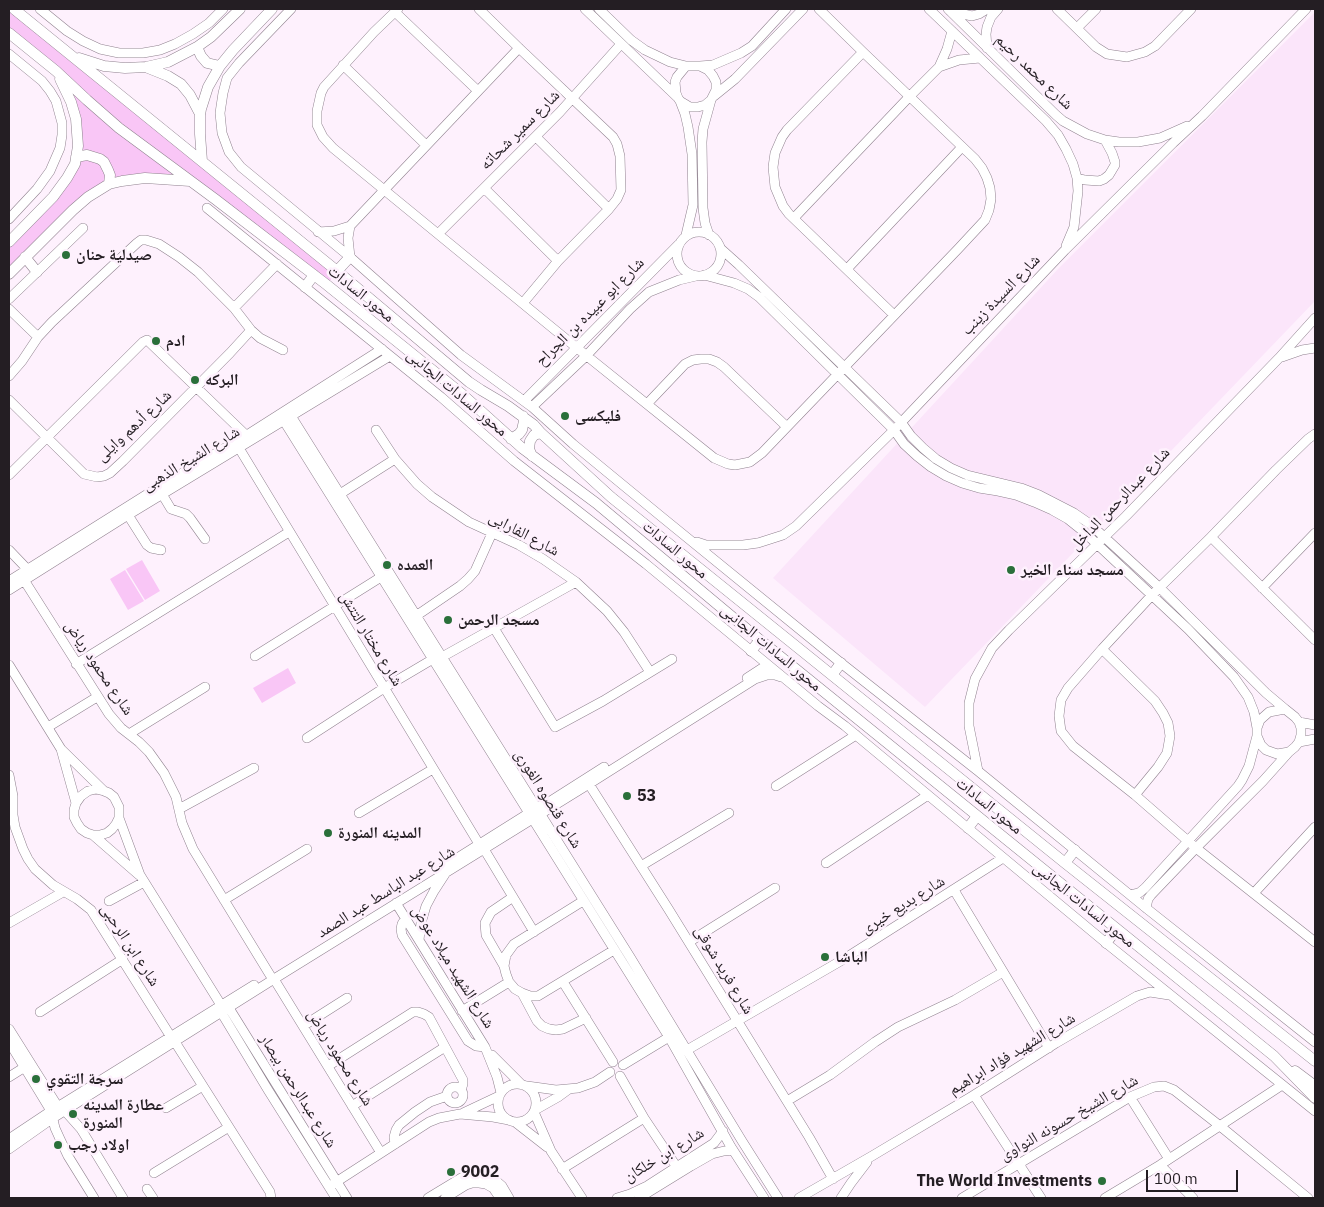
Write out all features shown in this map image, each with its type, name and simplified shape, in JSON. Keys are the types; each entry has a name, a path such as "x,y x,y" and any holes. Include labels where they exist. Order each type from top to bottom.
{"main road":[{"name":"محور السادات","path":"14,9 337,271 469,382 523,416 611,497 1065,863 1314,1060"},
{"path":"70,54 104,66 125,68 146,67 168,62 197,47 211,37 240,9"},
{"path":"202,162 200,115 208,87 220,66 233,50 272,9"},
{"name":"محور السادات","path":"9,33 56,71 119,128 314,275 462,394 532,456 607,512 760,640 1274,1056 1315,1098"},
{"path":"197,47 204,60 211,65 220,66"},
{"path":"146,67 168,76 181,84 194,102 200,115"},
{"path":"9,242 60,188 75,164 78,137 76,119 72,102 56,71"},
{"path":"76,157 87,155 100,159 110,175 109,184"},
{"path":"9,274 73,210 88,197 109,184 145,178 190,181"},
{"path":"25,257 37,272"},
{"path":"337,271 350,257"},
{"path":"305,286 314,275"},
{"path":"512,439 522,430 523,416"},
{"path":"532,456 529,449 530,442 534,436 541,433"},
{"path":"751,650 760,640"},
{"path":"832,675 841,663"},
{"path":"968,828 977,816"},
{"path":"1065,863 1075,850"},
{"path":"1106,943 1117,929"},
{"path":"1274,1056 1315,1086"}],"street":[{"path":"40,9 83,42 100,49 119,53 160,50 175,44 193,34 223,9"},
{"name":"محور السادات الجانبى","path":"291,9 239,63 227,78 222,93 220,113 222,133 229,152 241,167 350,257 460,355 532,407 573,444 841,663 1315,1042"},
{"path":"480,9 613,137 617,144 620,161 621,190 617,199 558,261 523,303"},
{"path":"585,9 679,100 690,107 705,105 734,80 803,9"},
{"path":"598,9 631,40 645,50 670,62 686,66 712,65 741,53 752,46 786,9"},
{"path":"478,91 397,11 343,65 324,87 317,112 317,125 323,137 333,148 586,356 714,458 728,464 743,464 757,458 985,220 991,199 987,178 979,164 820,9"},
{"name":"شارع محمد رحيم","path":"929,9 1058,135 1073,164 1078,191 1074,227 1065,250"},
{"path":"948,10 972,16 988,9"},
{"path":"987,48 987,27 991,17 998,9"},
{"path":"1057,9 1096,47 1114,55 1127,57 1146,52 1155,46 1191,9"},
{"path":"1077,28 1096,9"},
{"name":"شارع السيدة زينب","path":"692,541 706,545 758,543 784,535 807,517 902,422 1065,250 1196,122 1306,9"},
{"name":"شارع محمد رحيم","path":"948,10 1063,121 1087,134 1119,142 1149,141 1167,136 1196,122"},
{"path":"794,218 939,67 948,50 952,31"},
{"name":"شارع سمير شحاته","path":"438,234 536,137 621,44"},
{"path":"318,232 334,232 350,226 519,48"},
{"path":"863,52 787,130 777,147 773,167 775,187 783,206 794,218 894,315"},
{"path":"9,54 50,91 60,112 62,123 62,135 58,154 50,171 37,189 9,219"},
{"path":"939,67 959,60 980,58"},
{"path":"343,65 426,145"},
{"path":"686,66 675,82 679,100 686,114 692,154 693,205 686,235 679,244 677,251 677,258 683,270 689,274 734,283 748,289 838,374 894,430 904,444 931,467 962,483 1034,502 1052,510 1084,531 1194,635 1234,676 1248,697 1254,712 1261,745 1271,753 1289,752"},
{"path":"700,66 708,70 716,82 716,90 703,128 703,208 710,235 718,243 721,254 718,265 714,270 700,276"},
{"path":"536,137 609,209"},
{"path":"1077,178 1099,181 1109,175 1115,162 1105,140"},
{"path":"847,269 962,147"},
{"path":"484,188 558,261"},
{"name":"محور السادات الجانبى","path":"207,208 382,349 514,460 652,569 767,665 856,735 1106,943 1315,1112"},
{"path":"350,226 348,238 350,257"},
{"path":"9,299 82,228"},
{"path":"686,235 698,232 710,235"},
{"path":"9,376 38,337 57,316 141,240 159,244 179,257 204,278 234,308 251,330 260,338 283,350"},
{"name":"شارع ابو عبيده بن الجراح","path":"524,401 679,244"},
{"path":"720,248 902,422 911,436 936,459 967,475 1039,495 1074,513 1104,536 1160,588 1259,686 1295,717 1301,728 1299,742 1295,748 1151,895 1146,908"},
{"path":"234,308 277,264"},
{"name":"شارع ابو عبيده بن الجراح","path":"532,407 649,292 679,280 700,276"},
{"path":"9,309 38,337"},
{"name":"شارع عبدالرحمن الداخل","path":"978,771 970,737 968,714 972,690 978,672 992,648 1097,544 1279,358 1315,318"},
{"name":"شارع أدهم وايلى","path":"9,400 84,474 97,477 104,476 110,474 251,330"},
{"path":"9,475 145,341 149,341 249,437"},
{"path":"1279,358 1302,350 1315,348"},
{"name":"شارع الشيخ الذهبى","path":"9,581 30,572 238,448 249,437 382,349"},
{"name":"شارع الشيخ الذهبى","path":"9,590 24,580 30,572 157,488 287,418 390,356"},
{"path":"647,404 685,364 693,360 709,359 724,367 787,427"},
{"name":"شارع قنصوه الغورى","path":"287,418 340,494 412,618 432,660 535,814 583,901 672,1035 686,1050 690,1064 723,1132 764,1198"},
{"name":"شارع قنصوه الغورى","path":"287,418 381,577 442,657 535,814 690,1064 778,1198"},
{"name":"شارع الفارابى","path":"376,430 395,459 417,484 432,497 458,515 537,555 576,582 607,611 624,632 650,672"},
{"path":"1315,434 1276,470 1152,595 1063,694 1059,708 1059,723 1064,736 1073,746 1135,795 1196,848 1315,942"},
{"name":"شارع مختار التتش","path":"238,448 534,932"},
{"path":"340,494 395,459"},
{"path":"162,494 171,509 186,514 190,518 205,540"},
{"path":"128,515 147,545 161,550"},
{"path":"76,664 289,532"},
{"path":"412,618 468,579 475,571 492,533"},
{"path":"1262,588 1315,533"},
{"path":"1211,537 1315,639"},
{"path":"9,550 30,572"},
{"path":"254,656 381,577"},
{"name":"شارع محمود رياض","path":"24,580 96,697 114,722 144,747 157,762 171,784 180,809 182,823 190,842 381,1152"},
{"path":"442,657 576,582"},
{"path":"494,628 555,727 603,701 672,659"},
{"path":"1102,649 1155,702 1167,719 1169,728 1167,753 1135,795"},
{"path":"307,738 384,688 432,660"},
{"path":"9,665 61,749 76,803"},
{"name":"شارع عبد الباسط عبد الصمد","path":"587,781 767,665"},
{"name":"شارع عبد الباسط عبد الصمد","path":"9,1139 57,1112 587,781 755,679 770,674 784,678"},
{"path":"129,734 205,687"},
{"path":"48,727 96,697"},
{"path":"1130,895 1142,891 1242,780 1249,766 1260,720 1268,712 1285,709"},
{"path":"1298,722 1315,726"},
{"path":"776,786 856,735"},
{"path":"1299,742 1315,739"},
{"path":"61,749 104,791 117,801 119,818 116,824 107,833 93,835 81,829 74,817 74,810 81,796 88,791 104,791"},
{"path":"180,809 254,768"},
{"path":"359,813 433,769"},
{"name":"شارع ابن الرحبى","path":"9,775 13,796 11,816 18,838 28,859 44,878 91,910 270,1192 271,1198"},
{"name":"شارع فريد شوقى","path":"587,781 689,942 833,1179"},
{"path":"826,864 928,795"},
{"path":"641,866 729,813"},
{"name":"شارع عبدالرحمن بيصار","path":"119,818 142,879 332,1184 347,1198"},
{"path":"1254,892 1315,827"},
{"name":"شارع عبدالرحمن بيصار","path":"93,835 142,879"},
{"name":"شارع عبد الباسط عبد الصمد","path":"272,977 396,903 482,847"},
{"path":"224,900 307,849"},
{"name":"شارع بديع خيرى","path":"686,1050 844,960 1003,858"},
{"path":"419,940 426,906 446,872"},
{"path":"109,901 142,879"},
{"path":"689,942 775,888"},
{"path":"954,890 1049,1048"},
{"path":"9,923 63,892"},
{"path":"512,897 491,912 485,923 486,935 504,966 509,982 522,994 538,996 614,950"},
{"path":"504,966 506,955 514,944 583,901"},
{"name":"شارع الشهيد ميلاد عوض","path":"396,903 485,1047 495,1070 500,1095"},
{"path":"406,919 402,924 402,935 468,1041 476,1046 485,1047"},
{"path":"40,1012 123,959"},
{"path":"787,1101 898,1027 955,1000 1003,972"},
{"path":"462,1011 509,982"},
{"path":"563,982 613,1062"},
{"name":"شارع الشهيد فؤاد ابراهيم","path":"799,1198 1140,995 1150,992 1172,996"},
{"path":"522,994 537,1021 549,1029 563,1030 586,1018"},
{"path":"303,1026 347,998"},
{"path":"328,1066 413,1012 418,1012 428,1017 463,1080 461,1090 463,1096 460,1101 453,1102 447,1096 430,1102 414,1112 396,1130 395,1144"},
{"path":"9,1029 27,1065"},
{"path":"623,1065 672,1035"},
{"path":"9,1042 27,1065 57,1112 81,1129 123,1198"},
{"path":"352,1106 445,1047"},
{"name":"شارع الشهيد ميلاد عوض","path":"485,1047 509,1073 524,1085"},
{"path":"613,1062 617,1061 623,1065 624,1071 620,1076"},
{"path":"610,1072 610,1066 613,1062"},
{"path":"9,1077 27,1065"},
{"path":"610,1072 615,1076 620,1076"},
{"path":"551,1151 501,1113 498,1102 504,1089 512,1084 556,1090 578,1088 595,1082 610,1072"},
{"path":"620,1076 644,1118 676,1166"},
{"path":"524,1085 535,1096 535,1111 551,1151 582,1198"},
{"path":"166,1108 203,1086"},
{"name":"شارع الشيخ حسونه النواوى","path":"962,1198 1130,1097 1154,1087 1164,1086 1174,1090 1308,1198"},
{"path":"1105,1198 1160,1165 1282,1086"},
{"path":"460,1114 512,1121 526,1120 535,1111 569,1089"},
{"path":"332,1184 429,1122 460,1114 500,1095"},
{"path":"974,1095 1041,1198"},
{"path":"1130,1097 1169,1159"},
{"path":"57,1112 57,1134 94,1198"},
{"name":"شارع عبد الباسط عبد الصمد","path":"9,1149 57,1112"},
{"path":"562,1168 644,1118"},
{"path":"154,1173 228,1126"},
{"name":"شارع ابن خلكان","path":"639,1198 714,1143 723,1132"},
{"name":"شارع ابن خلكان","path":"617,1198 638,1190 676,1166 712,1154 733,1150"},
{"name":"شارع الشهيد فؤاد ابراهيم","path":"841,1198 872,1156"},
{"path":"1160,1165 1193,1198"},
{"path":"428,1198 461,1178 478,1174 495,1180 502,1186 510,1198"},
{"path":"444,1198 472,1183 486,1184 500,1198"},
{"name":"شارع عبدالرحمن بيصار","path":"332,1184 336,1198"},
{"path":"147,1189 153,1198"}],"shaded area":[{"path":"9,9 14,9 337,271 327,285 191,181 109,184 9,274 9,242 67,178 78,137 56,71 9,33"},
{"path":"1315,12 1315,301 925,707 773,578 1058,269"},
{"path":"142,560 160,591 145,600 126,569"},
{"path":"125,570 144,601 128,610 110,579"},
{"path":"288,668 296,683 262,703 253,688"}],"place":[{"name":"صيدلية حنان","path":"66,255"},
{"name":"ادم","path":"156,341"},
{"name":"البركه","path":"195,380"},
{"name":"فليكسى","path":"565,416"},
{"name":"العمده","path":"387,565"},
{"name":"مسجد سناء الخير","path":"1011,570"},
{"name":"مسجد الرحمن","path":"448,620"},
{"name":"53","path":"627,796"},
{"name":"المدينه المنورة","path":"328,833"},
{"name":"الباشا","path":"825,957"},
{"name":"سرجة التقوي","path":"36,1079"},
{"name":"عطارة المدينه المنورة","path":"73,1114"},
{"name":"اولاد رجب","path":"58,1145"},
{"name":"9002","path":"451,1172"},
{"name":"The World Investments","path":"1102,1181"}]}
